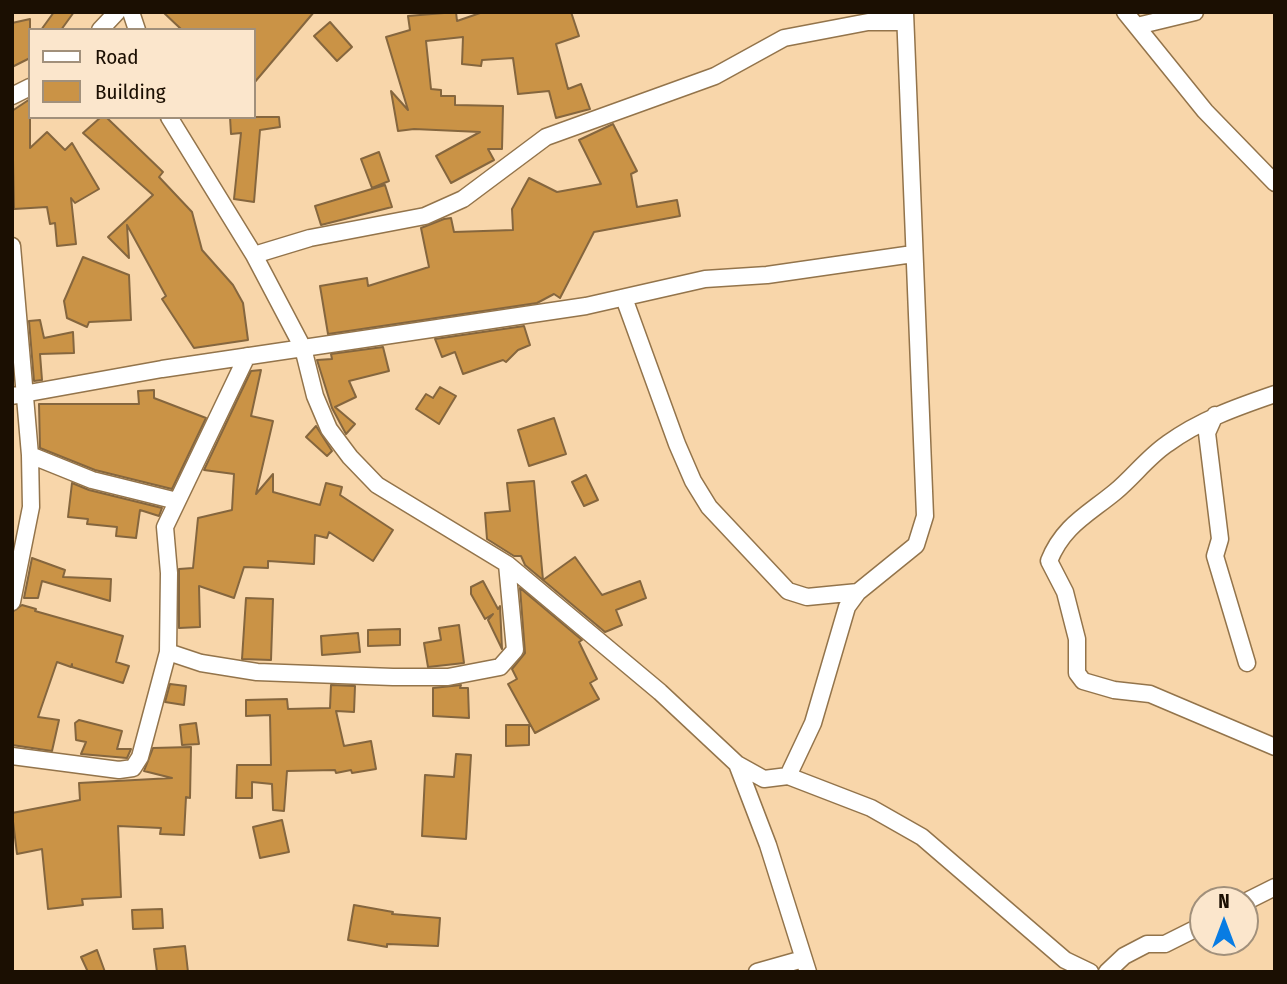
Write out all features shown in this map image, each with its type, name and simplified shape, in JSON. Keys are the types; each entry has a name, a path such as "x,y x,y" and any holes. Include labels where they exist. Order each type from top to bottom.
{"street":[{"path":"102,28 117,12"},
{"path":"1125,12 1205,111 1275,183"},
{"path":"1136,26 1195,12"},
{"path":"254,255 310,238 425,216 463,199 546,137 715,76 784,38 905,17 925,516 916,545 858,592 842,619 813,723 788,776"},
{"path":"12,96 28,88"},
{"path":"168,119 254,255 303,348 314,396 328,429 349,457 377,485 507,564 660,692 737,764 764,779 788,776 871,808 922,837 1065,960 1083,970"},
{"path":"12,246 19,395 30,455 31,506 12,602"},
{"path":"19,395 247,356 624,298 646,290 705,279 766,275 913,254"},
{"path":"624,298 677,444 693,481 709,507 788,591 807,597 858,592"},
{"path":"12,756 119,770 133,768 140,757 168,652 169,573 165,527 247,356"},
{"path":"1275,394 1215,415 1165,444 1115,492 1074,523 1057,541 1049,561 1065,592 1077,639 1077,673 1083,681 1114,690 1150,694 1275,747"},
{"path":"1215,415 1207,433 1220,538 1215,556 1247,663"},
{"path":"30,455 92,480 177,502"},
{"path":"168,652 201,663 257,672 448,677 500,667 515,650 507,564"},
{"path":"737,764 768,845 805,965 757,972"},
{"path":"1259,895 1275,887"},
{"path":"1107,972 1124,956 1147,944 1165,944 1189,932"}],"building":[{"path":"54,12 74,12 62,28 42,28"},
{"path":"163,12 314,12 256,81 256,28 180,28"},
{"path":"456,12 457,21 483,12 571,12 579,36 556,44 568,89 581,84 590,109 556,118 549,91 518,94 513,58 482,60 481,66 462,64 463,37 426,41 431,89 441,90 441,96 455,96 455,105 503,106 502,149 488,149 494,160 451,183 436,156 480,132 414,129 398,131 391,91 408,110 386,37 410,30 408,16"},
{"path":"30,19 28,59 12,67 12,23"},
{"path":"330,22 352,47 337,61 314,36"},
{"path":"28,100 30,148 47,132 65,150 72,143 99,189 75,203 71,198 76,244 57,246 55,223 50,224 47,207 14,209 12,111"},
{"path":"279,117 280,127 260,130 254,202 234,199 241,133 231,134 230,119"},
{"path":"99,119 108,119 163,172 159,177 192,212 202,250 233,285 243,303 248,340 194,348 162,299 166,296 127,225 129,258 108,237 153,195 83,133"},
{"path":"613,124 637,171 631,174 637,207 677,200 680,216 594,232 560,298 554,294 537,303 328,334 320,286 367,278 368,286 429,267 421,228 444,219 451,218 454,232 513,230 512,209 529,178 557,192 601,184 579,140"},
{"path":"379,152 389,181 372,188 361,159"},
{"path":"385,185 392,207 321,225 315,206"},
{"path":"83,257 129,275 131,320 89,322 87,327 67,318 64,301"},
{"path":"40,320 44,338 73,332 74,353 40,354 42,380 34,381 29,321"},
{"path":"524,326 530,345 518,350 506,362 503,360 463,374 455,352 442,357 435,339"},
{"path":"383,347 389,371 349,381 356,397 335,407 355,424 346,434 332,408 317,360 332,359 331,354"},
{"path":"261,370 251,416 273,421 256,494 273,474 273,492 320,505 326,483 342,487 340,495 393,530 373,561 329,532 327,538 315,535 314,564 268,561 268,568 244,567 234,598 199,586 200,627 179,628 179,569 193,568 198,518 232,510 234,474 204,470 251,371"},
{"path":"440,387 456,396 439,424 416,409 426,394 433,398"},
{"path":"154,390 154,398 206,418 172,489 95,470 40,448 39,404 139,404 138,391"},
{"path":"554,418 566,454 529,466 518,430"},
{"path":"316,426 332,451 327,456 306,437"},
{"path":"586,475 598,500 584,506 572,482"},
{"path":"534,481 543,580 575,557 602,595 640,581 646,598 616,610 622,625 605,632 525,565 521,556 514,556 487,539 485,513 510,511 507,483"},
{"path":"72,483 89,490 162,508 159,516 140,510 136,538 116,536 117,527 87,524 88,519 68,517"},
{"path":"32,558 65,570 63,577 111,579 110,601 42,581 38,598 24,598"},
{"path":"483,581 498,609 500,606 502,649 488,620 493,614 485,619 471,594 471,587"},
{"path":"520,588 582,640 579,642 597,679 590,683 599,699 535,733 508,684 517,679 512,669 525,653"},
{"path":"246,598 273,599 271,660 242,659"},
{"path":"22,605 123,636 116,662 129,666 123,683 72,667 72,664 71,667 57,662 38,717 59,720 52,751 12,745 12,612"},
{"path":"459,625 464,663 428,667 424,643 441,640 439,628"},
{"path":"400,629 400,645 368,646 368,630"},
{"path":"358,633 360,652 322,655 321,636"},
{"path":"170,684 186,686 184,705 165,702"},
{"path":"331,685 355,686 354,712 336,711 344,746 371,741 376,769 352,773 351,770 336,773 335,770 287,771 284,811 273,810 272,784 252,782 252,798 236,798 237,765 271,765 270,715 246,716 246,700 287,699 288,709 330,708"},
{"path":"461,685 460,688 468,688 469,718 433,716 433,688"},
{"path":"79,720 122,731 117,749 131,749 127,758 81,754 86,742 76,740 75,723"},
{"path":"196,723 199,744 182,745 180,725"},
{"path":"506,725 529,725 529,745 506,746"},
{"path":"191,747 190,798 186,797 184,835 160,834 161,828 118,826 121,897 82,899 83,905 48,909 42,849 17,854 12,813 80,800 79,783 172,778 144,771 153,748"},
{"path":"456,754 471,755 466,839 422,836 425,775 454,777"},
{"path":"282,820 289,852 260,858 253,827"},
{"path":"354,905 393,912 392,914 440,918 438,946 387,944 387,947 348,940"},
{"path":"162,909 163,928 133,929 132,910"},
{"path":"185,946 188,972 157,972 154,949"},
{"path":"97,950 105,972 88,972 81,957"}]}
